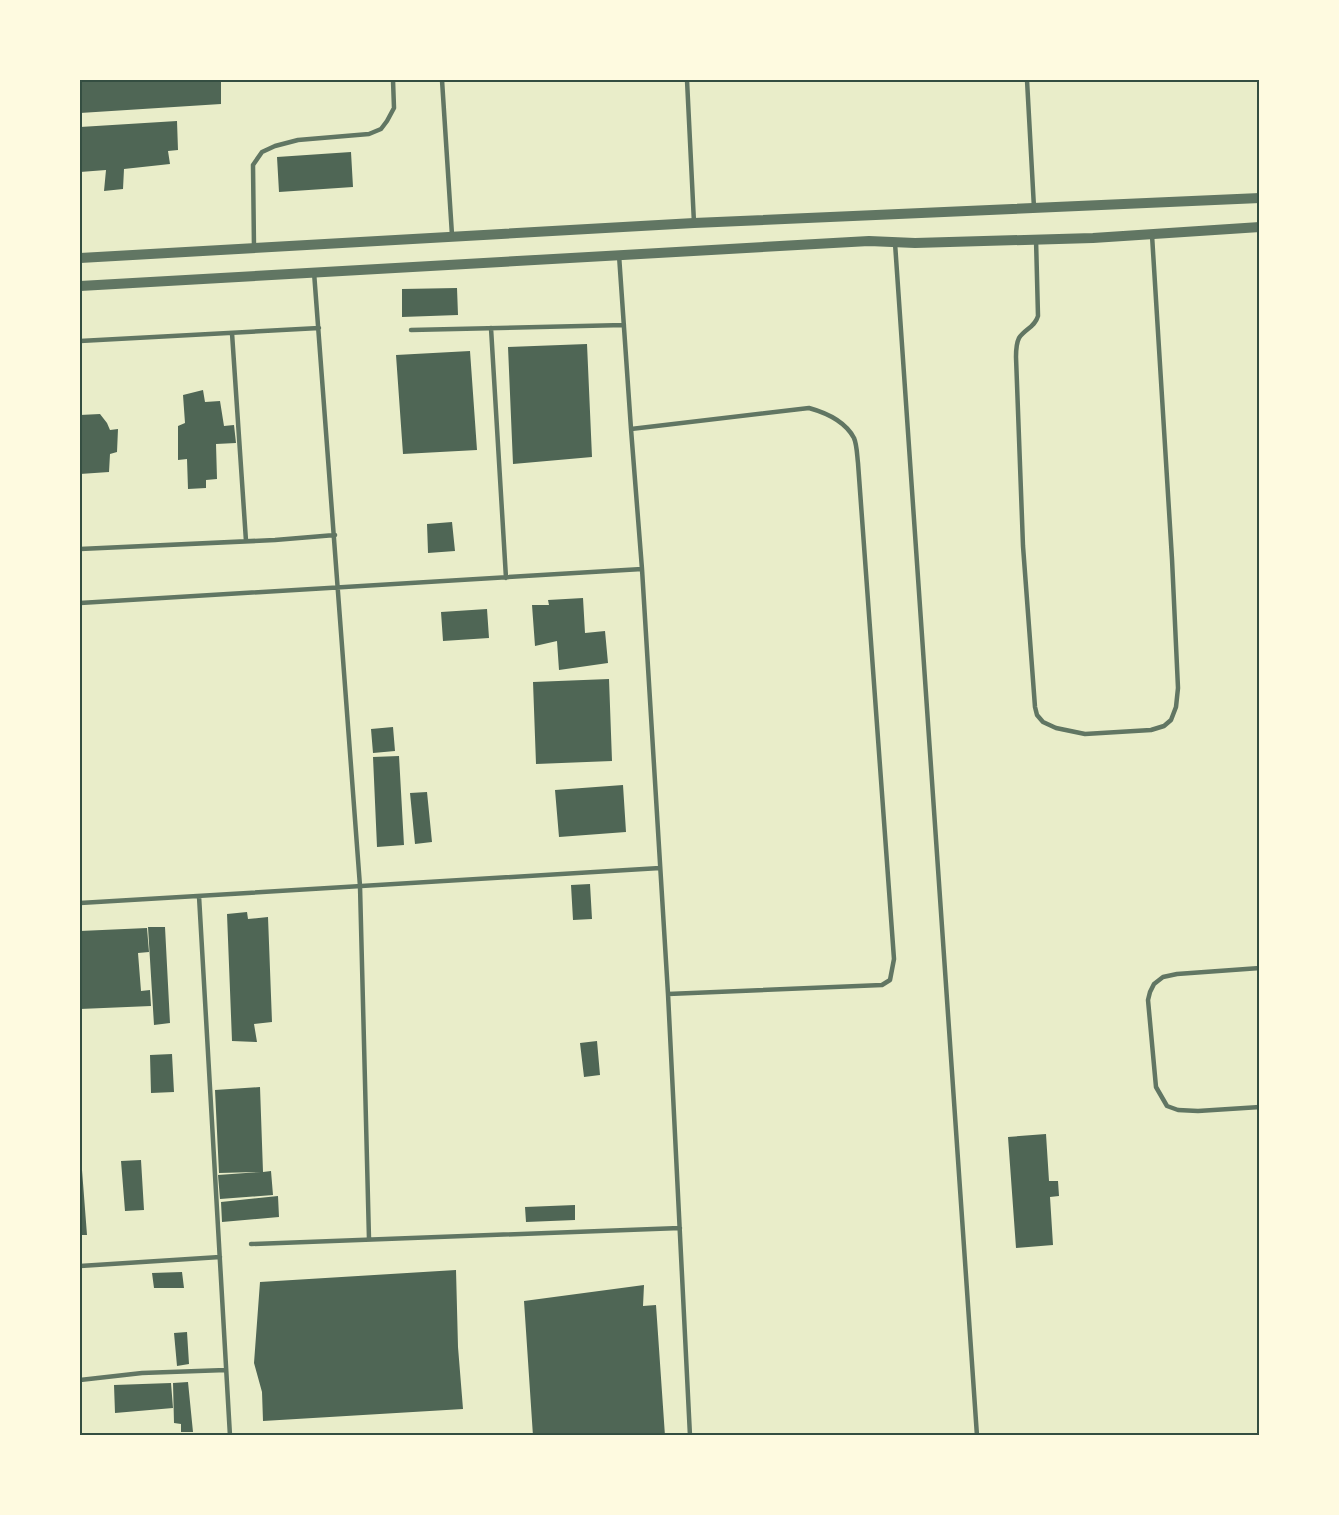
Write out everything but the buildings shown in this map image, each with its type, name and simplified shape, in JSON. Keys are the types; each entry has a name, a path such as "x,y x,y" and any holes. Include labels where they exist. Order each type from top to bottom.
{"street":[{"path":"80,258 694,223 1260,198"},
{"path":"80,286 869,241 895,243 1036,239 1260,227"}],"lane":[{"path":"254,248 253,165 256,159 262,152 275,146 298,140 369,134 381,129 394,108 393,80"},
{"path":"442,80 452,237"},
{"path":"687,80 694,223"},
{"path":"1027,80 1034,207"},
{"path":"1036,239 1038,316 1033,326 1020,338 1016,347 1023,546 1035,707 1037,715 1043,722 1056,728 1085,734 1151,730 1164,726 1171,720 1176,707 1178,688 1173,582 1152,234"},
{"path":"895,243 977,1436"},
{"path":"619,254 642,569 668,994 690,1436"},
{"path":"314,272 360,886 369,1239"},
{"path":"411,330 624,325"},
{"path":"80,342 319,328"},
{"path":"491,328 506,578"},
{"path":"232,333 246,541"},
{"path":"631,429 809,408 825,412 845,425 855,439 894,959 890,980 882,985 668,994"},
{"path":"80,549 335,535"},
{"path":"80,603 642,569"},
{"path":"80,903 660,868"},
{"path":"199,896 230,1436"},
{"path":"1260,968 1163,977 1154,984 1148,1000 1156,1087 1167,1106 1178,1110 1198,1111 1260,1107"},
{"path":"252,1244 680,1228"},
{"path":"80,1266 220,1257"},
{"path":"80,1380 142,1373 226,1370"}]}
